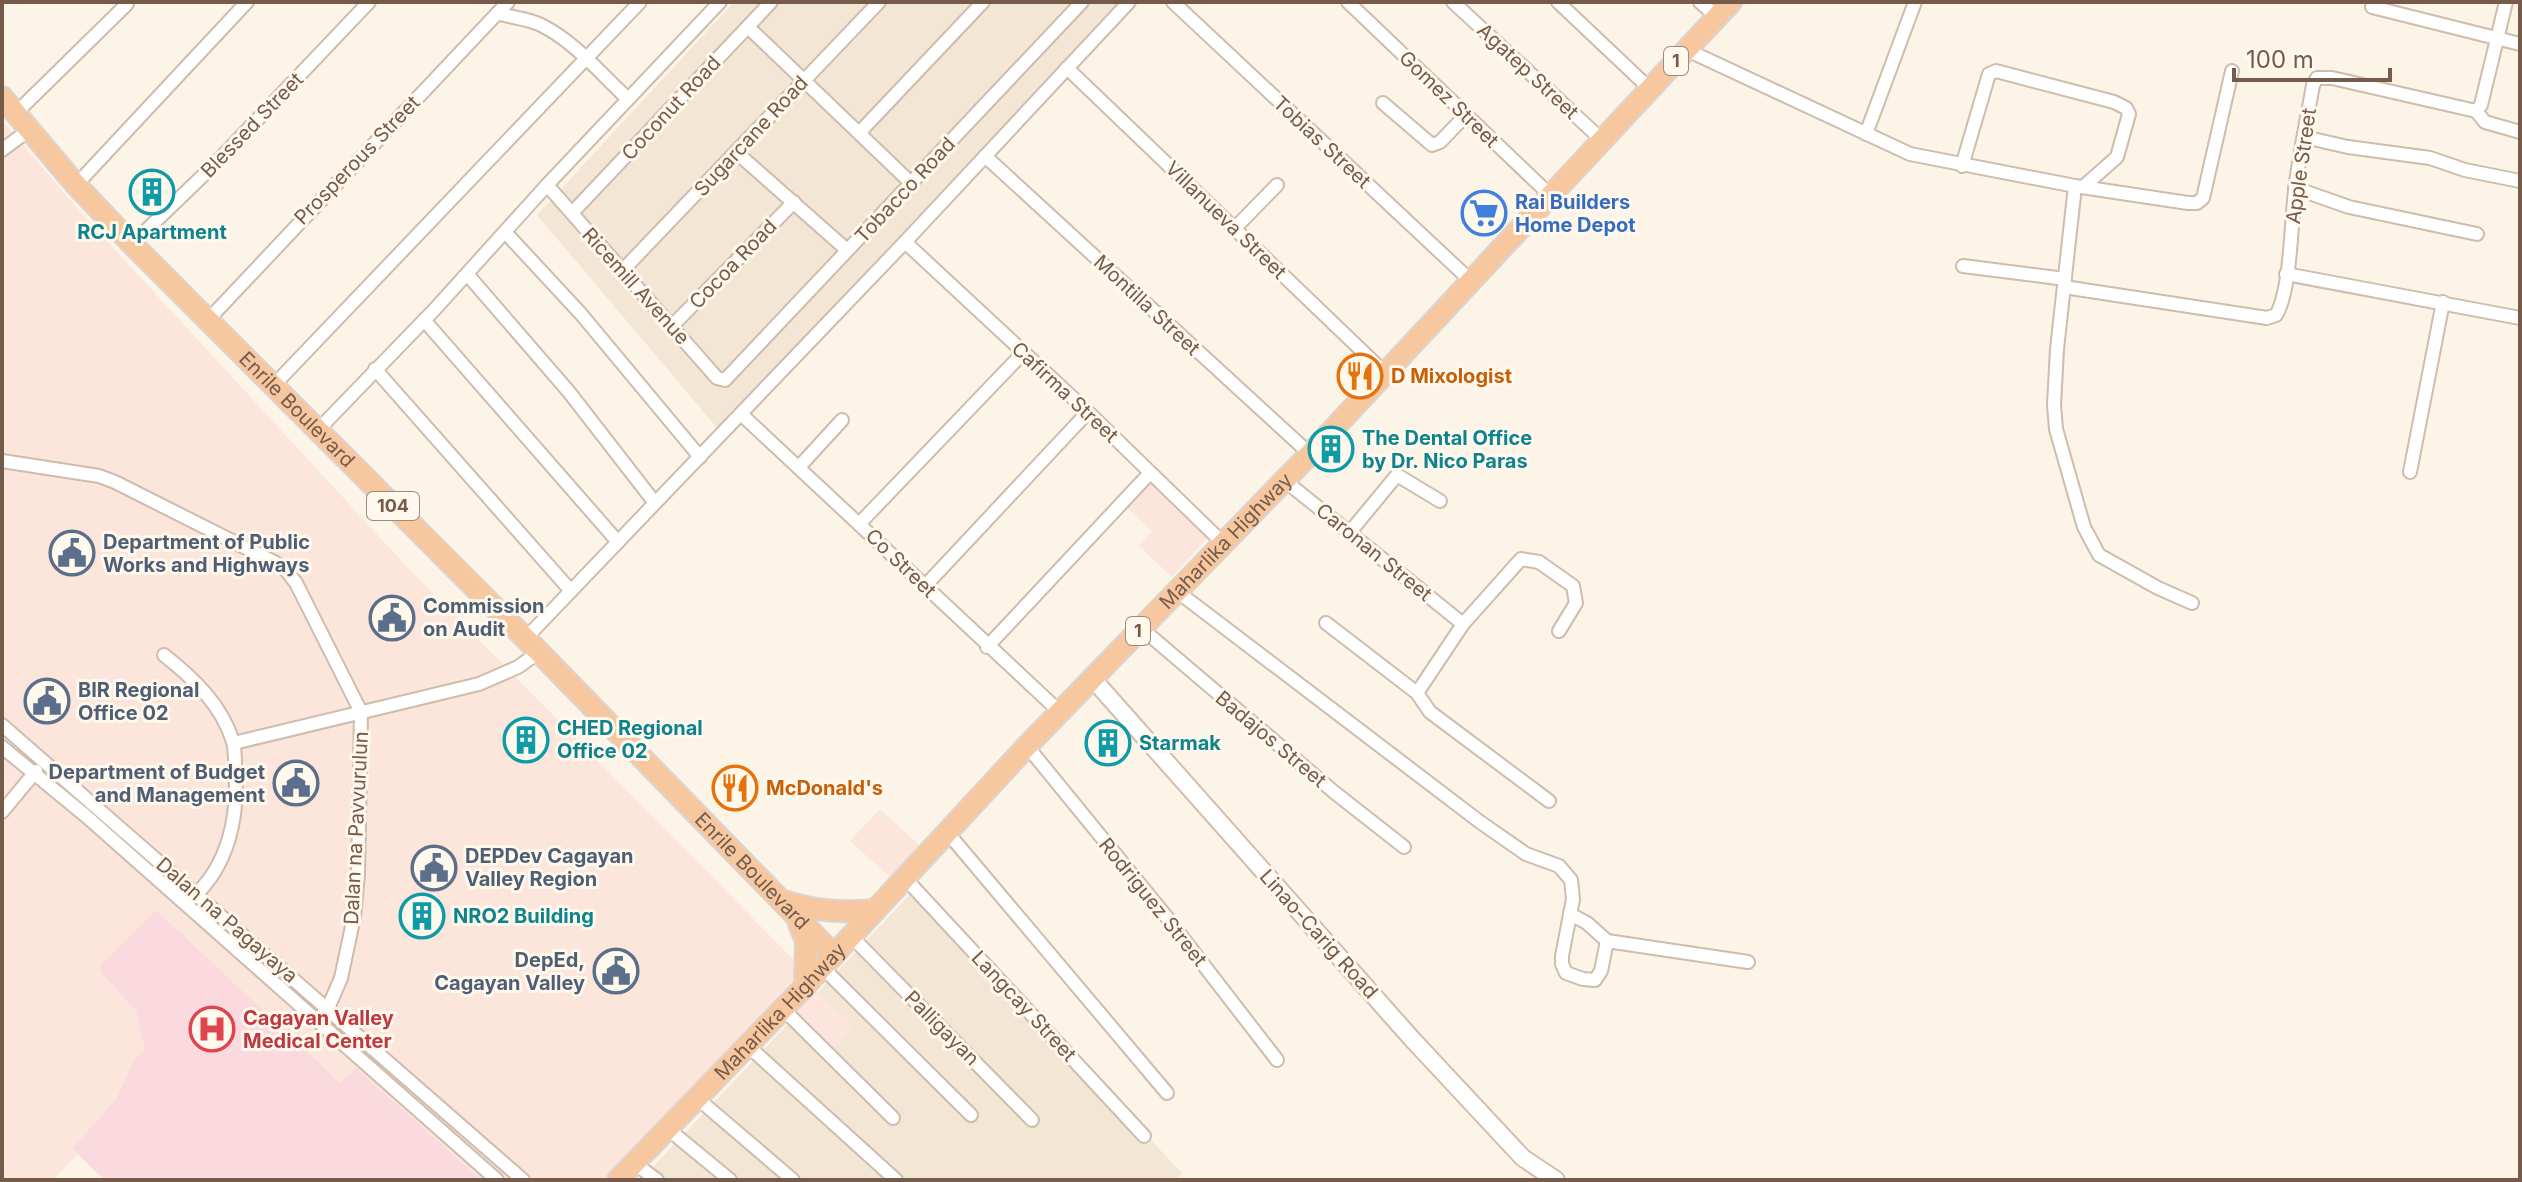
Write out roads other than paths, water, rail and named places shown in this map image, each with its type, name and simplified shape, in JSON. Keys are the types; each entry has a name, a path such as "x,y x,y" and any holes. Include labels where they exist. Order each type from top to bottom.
{"highway":[{"name":"Maharlika Highway","path":"618,1180 805,986 1027,746 1310,454 1731,2"},
{"name":"Enrile Boulevard","path":"2,97 76,185 132,244 532,645 784,905 828,961"},
{"path":"784,905 835,913 875,910"},
{"path":"784,905 806,941 805,986"}],"main road":[{"name":"Linao-Carig Road","path":"1092,678 1412,1039 1523,1158 1556,1180"}],"street":[{"path":"76,185 247,2"},
{"name":"Blessed Street","path":"132,244 216,163 369,2"},
{"name":"Prosperous Street","path":"208,320 508,2"},
{"path":"274,385 640,2"},
{"path":"318,430 720,2"},
{"name":"Coconut Road","path":"572,213 771,2"},
{"name":"Sugarcane Road","path":"623,270 879,2"},
{"path":"859,133 983,2"},
{"name":"Tobacco Road","path":"728,378 1082,2"},
{"path":"234,743 479,684 518,667 571,591 905,242 1129,2"},
{"name":"Tobias Street","path":"1173,2 1471,281"},
{"name":"Gomez Street","path":"1348,2 1550,195"},
{"name":"Agatep Street","path":"1453,2 1603,139"},
{"path":"1558,2 1650,89"},
{"path":"1700,2 1717,17"},
{"path":"1866,134 1915,2"},
{"path":"2506,2 2481,105 2476,111 2485,122 2520,132"},
{"path":"16,113 127,4"},
{"path":"2372,7 2394,7 2520,44"},
{"path":"498,13 540,24 556,33 628,99"},
{"path":"748,27 911,183"},
{"path":"1687,50 1910,154 2079,187 2188,203 2200,202 2205,190 2232,71"},
{"name":"Villanueva Street","path":"1067,68 1384,372"},
{"path":"1962,166 1989,74 1996,71 2114,102 2126,108 2129,114 2117,157 2079,187 2057,349 2054,418 2090,542 2099,555 2124,571 2192,603"},
{"name":"Apple Street","path":"2065,283 2267,318 2279,312 2295,188 2313,85 2321,76 2476,111"},
{"path":"1383,103 1432,145 1440,142 1466,115"},
{"path":"2,150 29,130"},
{"path":"2304,137 2357,149 2430,158 2465,170 2520,181"},
{"path":"736,152 847,250"},
{"name":"Montilla Street","path":"985,156 1310,454"},
{"name":"Ricemill Avenue","path":"547,185 717,378 724,381 728,378"},
{"path":"1235,228 1277,185"},
{"path":"2295,188 2349,207 2477,234"},
{"name":"Cocoa Road","path":"672,326 794,202"},
{"path":"505,232 581,314 700,457"},
{"name":"Cafirma Street","path":"905,242 1223,543"},
{"path":"1963,266 2065,283"},
{"path":"467,274 569,392 655,503"},
{"path":"2286,274 2520,318"},
{"path":"2410,472 2443,302"},
{"path":"424,320 618,542"},
{"path":"860,523 1023,353"},
{"path":"375,369 571,591"},
{"path":"925,586 1088,412"},
{"name":"Co Street","path":"741,414 1061,713"},
{"path":"799,467 842,420"},
{"name":"Dalan na Pavvurulun","path":"2,461 99,476 115,482 286,570 296,583 361,712 358,875 354,917 341,978 328,1008 317,1021"},
{"path":"987,647 1150,473"},
{"path":"1350,532 1397,475 1440,501"},
{"name":"Caronan Street","path":"1284,480 1463,624"},
{"path":"1417,693 1463,624 1516,563 1526,558 1539,562 1573,586 1576,603 1559,631"},
{"path":"1178,592 1490,829 1526,854 1562,868 1573,887 1562,956 1566,973 1595,980 1601,971 1607,941"},
{"path":"1326,623 1417,693 1430,712 1549,801"},
{"name":"Badajos Street","path":"1141,628 1334,792 1404,847"},
{"path":"164,655 202,688 234,743 235,812 231,835 222,856 197,894 185,904"},
{"name":"Dalan na Pagayaya","path":"2,725 523,1180"},
{"name":"Rodriguez Street","path":"1027,746 1165,915 1277,1060"},
{"name":"Dalan na Pagayaya","path":"2,747 86,816 497,1180"},
{"path":"2,812 43,762"},
{"path":"947,832 1167,1093"},
{"name":"Langcay Street","path":"904,877 1144,1136"},
{"path":"1570,914 1587,923 1607,941 1748,962"},
{"name":"Palligayan","path":"851,936 1032,1120"},
{"path":"828,961 971,1115"},
{"path":"783,1009 893,1118"},
{"path":"747,1045 896,1180"},
{"path":"697,1098 793,1180"},
{"path":"668,1129 730,1180"},
{"path":"634,1163 657,1180"}],"place":[{"name":"RCJ Apartment","path":"152,192"},
{"name":"Rai Builders Home Depot","path":"1484,213"},
{"name":"D Mixologist","path":"1360,376"},
{"name":"The Dental Office by Dr. Nico Paras","path":"1331,449"},
{"name":"Department of Public Works and Highways","path":"72,553"},
{"name":"Commission on Audit","path":"392,618"},
{"name":"BIR Regional Office 02","path":"47,701"},
{"name":"CHED Regional Office 02","path":"526,740"},
{"name":"Starmak","path":"1108,743"},
{"name":"Department of Budget and Management","path":"296,783"},
{"name":"McDonald's","path":"735,788"},
{"name":"DEPDev Cagayan Valley Region","path":"434,868"},
{"name":"NRO2 Building","path":"422,916"},
{"name":"DepEd, Cagayan Valley","path":"616,971"},
{"name":"Cagayan Valley Medical Center","path":"212,1029"}]}
